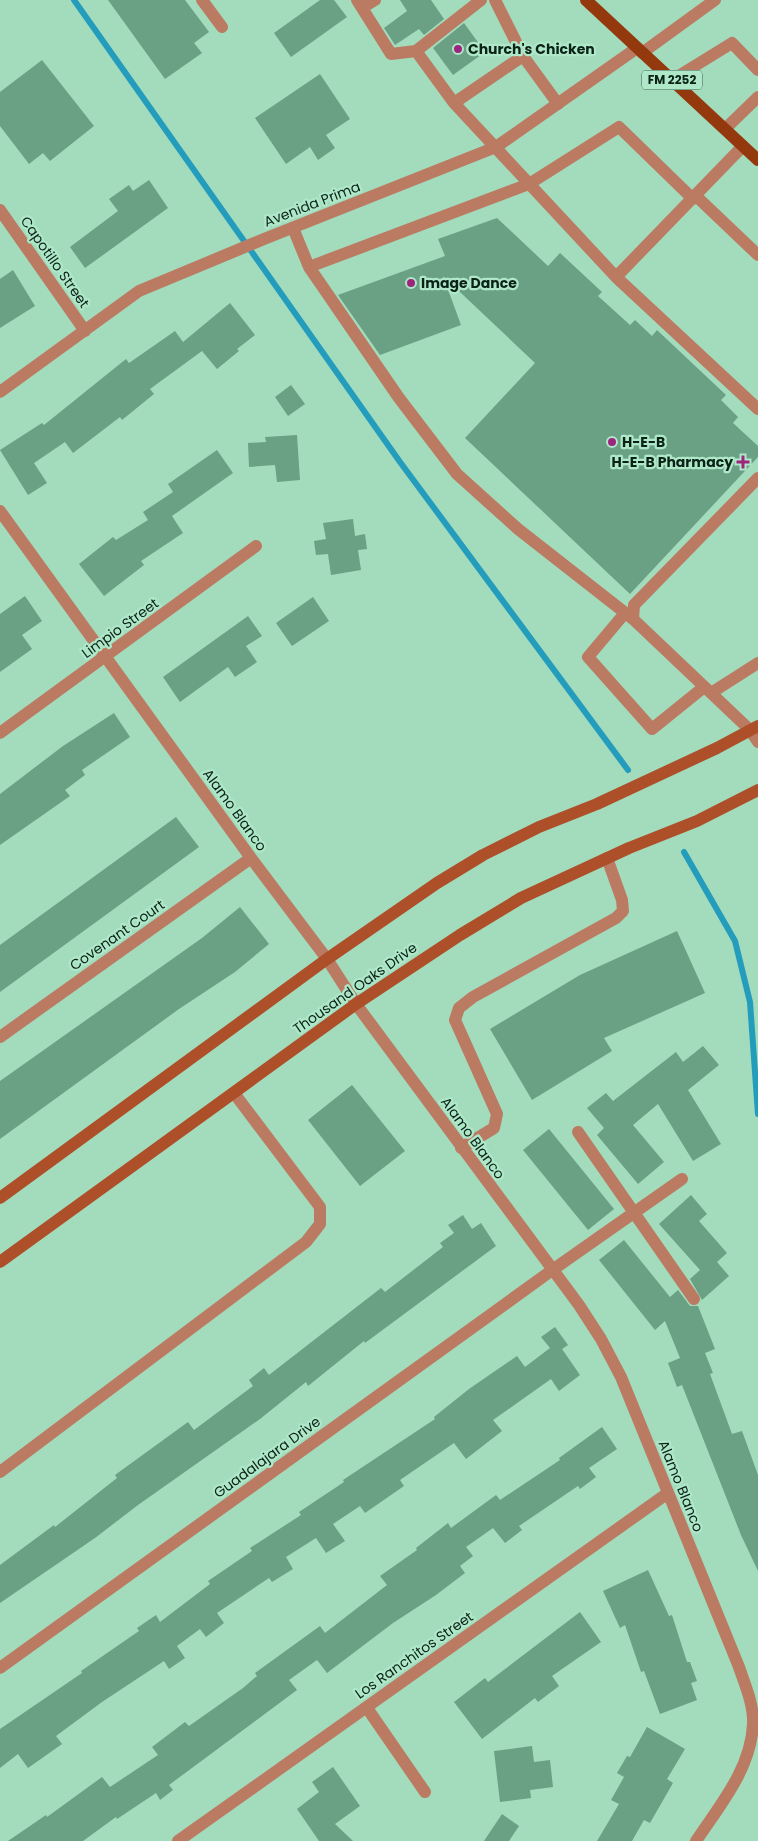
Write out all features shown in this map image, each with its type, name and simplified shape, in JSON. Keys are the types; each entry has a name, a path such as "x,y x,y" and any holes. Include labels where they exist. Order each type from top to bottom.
{"main road":[{"name":"FM 2252","path":"591,1 640,51 758,160"},
{"path":"0,1198 327,959 437,883 483,855 539,827 598,804 754,728"},
{"name":"Thousand Oaks Drive","path":"0,1262 356,1004 521,898 607,858 698,821 758,790"}],"street":[{"path":"202,0 222,27"},
{"path":"375,0 359,4 391,54 416,51 480,0"},
{"path":"495,0 522,56 558,104"},
{"name":"Avenida Prima","path":"0,392 140,291 264,239 496,148 558,104 715,0"},
{"path":"672,80 732,43 758,70"},
{"path":"416,51 454,103 616,278 758,409"},
{"path":"454,103 522,56"},
{"path":"724,129 758,97"},
{"path":"309,267 529,184 619,127 758,255"},
{"path":"616,278 743,146"},
{"name":"Capotillo Street","path":"0,210 85,331"},
{"path":"293,228 309,267 399,398 457,474 518,529 629,616 708,690 754,728 758,742"},
{"path":"758,478 634,605 629,616 588,657 652,729 708,690 758,663"},
{"name":"Alamo Blanco","path":"0,511 251,858 327,959 356,1004 583,1312 621,1376 749,1696 753,1722 750,1746 741,1772 696,1841"},
{"name":"Limpio Street","path":"0,733 256,546"},
{"name":"Covenant Court","path":"0,1036 251,858"},
{"path":"461,1148 494,1128 497,1114 455,1020 460,1008 489,987 616,918 623,911 622,900 607,858"},
{"path":"0,1472 306,1242 320,1224 320,1207 234,1093"},
{"path":"578,1132 633,1214 694,1299"},
{"name":"Guadalajara Drive","path":"0,1668 551,1271 682,1179"},
{"name":"Los Ranchitos Street","path":"178,1841 668,1493"},
{"path":"367,1708 425,1792"}],"building":[{"path":"108,0 185,0 209,32 194,43 202,53 165,79"},
{"path":"320,0 334,0 347,17 291,57 274,33"},
{"path":"400,0 431,0 444,19 424,35 419,29 395,45 384,28 407,11"},
{"name":"Church's Chicken","path":"464,23 485,52 453,75 433,48"},
{"path":"42,60 94,126 50,161 43,153 29,164 0,126 0,92"},
{"path":"320,74 350,119 326,135 335,148 318,160 310,147 286,164 255,118"},
{"path":"149,180 168,208 85,268 70,247 118,211 109,199 129,185 133,191"},
{"name":"H-E-B","path":"497,218 548,266 560,253 602,292 598,296 630,325 635,320 652,336 657,330 726,395 721,400 738,417 733,423 758,446 758,457 630,594 465,438 535,363 443,276 461,325 380,355 338,295 445,256 438,239"},
{"path":"13,270 35,306 0,328 0,279"},
{"path":"230,303 255,335 237,349 239,351 217,369 202,351 150,389 154,394 122,420 120,417 73,453 65,442 34,463 47,483 28,495 0,450 42,423 44,425 126,359 129,363 175,331 183,342"},
{"path":"291,385 305,404 288,416 275,397"},
{"path":"297,435 300,480 277,482 275,465 249,467 248,443 266,442 265,437"},
{"path":"217,450 233,473 172,516 183,533 141,561 144,565 104,596 79,564 113,537 116,540 148,520 143,512 173,492 168,484"},
{"path":"353,519 355,536 365,534 367,549 358,550 361,570 331,575 328,554 316,555 314,541 326,539 323,523"},
{"path":"25,596 42,621 22,635 32,649 0,672 0,614"},
{"path":"313,597 329,621 292,646 276,623"},
{"path":"248,616 262,636 246,646 257,662 235,677 228,667 180,702 163,677"},
{"path":"114,713 130,737 82,770 85,775 65,790 70,796 0,845 0,794 63,746"},
{"path":"176,817 199,847 0,992 0,945"},
{"path":"240,907 269,944 235,972 179,1009 0,1139 0,1081 202,938"},
{"path":"677,931 705,993 604,1038 612,1051 532,1100 490,1029 580,975"},
{"path":"703,1046 719,1065 688,1090 721,1144 693,1161 658,1104 633,1125 664,1162 638,1184 597,1135 604,1128 587,1108 606,1093 613,1101 676,1052 683,1062"},
{"path":"352,1085 405,1151 360,1186 308,1120"},
{"path":"549,1129 614,1209 588,1230 523,1150"},
{"path":"691,1195 707,1214 699,1221 727,1253 717,1262 729,1276 702,1300 690,1279 700,1270 659,1224"},
{"path":"463,1215 472,1229 481,1223 496,1246 365,1343 364,1341 308,1386 306,1382 260,1419 138,1505 95,1538 0,1603 0,1565 54,1525 55,1527 117,1478 115,1475 188,1422 194,1430 253,1386 249,1380 264,1368 269,1375 381,1288 385,1292 443,1247 440,1243 454,1233 448,1225"},
{"path":"624,1240 670,1297 678,1290 690,1306 698,1306 715,1349 705,1353 713,1373 710,1374 732,1434 742,1431 758,1475 758,1571 741,1535 682,1385 677,1387 668,1363 680,1358 665,1321 655,1330 599,1260"},
{"path":"555,1327 568,1345 562,1349 580,1375 559,1391 551,1379 493,1420 502,1431 466,1459 454,1443 400,1480 404,1486 365,1513 360,1506 333,1524 345,1541 326,1553 316,1538 286,1557 293,1569 272,1582 269,1578 217,1613 224,1623 206,1637 200,1629 177,1646 185,1658 169,1669 164,1661 102,1702 56,1736 62,1744 28,1768 18,1754 0,1768 0,1729 82,1673 81,1671 139,1631 137,1628 156,1615 160,1622 210,1584 208,1581 252,1551 250,1548 301,1515 299,1512 344,1482 343,1480 435,1419 434,1417 469,1389 517,1356 525,1367 550,1348 541,1337"},
{"path":"602,1427 617,1449 589,1468 596,1477 580,1489 578,1486 519,1526 522,1530 505,1543 493,1528 466,1547 473,1556 460,1566 465,1573 436,1595 393,1623 327,1673 317,1660 289,1680 297,1690 169,1785 173,1790 160,1800 156,1793 117,1819 116,1817 83,1841 8,1841 46,1815 47,1817 102,1777 110,1787 158,1755 152,1747 185,1722 189,1726 243,1688 257,1676 255,1673 320,1626 325,1633 387,1585 380,1576 417,1550 416,1548 448,1523 451,1528 496,1495 500,1500 560,1460 559,1458"},
{"path":"648,1570 669,1616 672,1615 687,1662 690,1662 697,1681 691,1683 697,1700 660,1714 644,1671 641,1672 625,1625 620,1628 603,1591"},
{"path":"580,1612 601,1642 552,1676 559,1686 538,1702 535,1698 482,1739 454,1702 485,1678 488,1682"},
{"path":"647,1727 685,1749 667,1779 673,1783 650,1823 644,1820 632,1841 597,1841 619,1804 611,1800 624,1777 617,1773 627,1756 630,1757"},
{"path":"532,1746 534,1762 550,1760 553,1787 530,1790 531,1798 500,1802 494,1751"},
{"path":"333,1767 360,1806 335,1824 353,1841 319,1841 297,1809 319,1792 312,1782"},
{"path":"502,1814 519,1826 509,1841 484,1841"}],"waterway":[{"path":"74,0 400,462 628,770"},
{"path":"684,852 735,941 750,1002 758,1114"}],"place":[{"name":"Church's Chicken","path":"458,49"},
{"name":"Image Dance","path":"411,283"},
{"name":"H-E-B","path":"612,442"},
{"name":"H-E-B Pharmacy","path":"743,462"}]}
